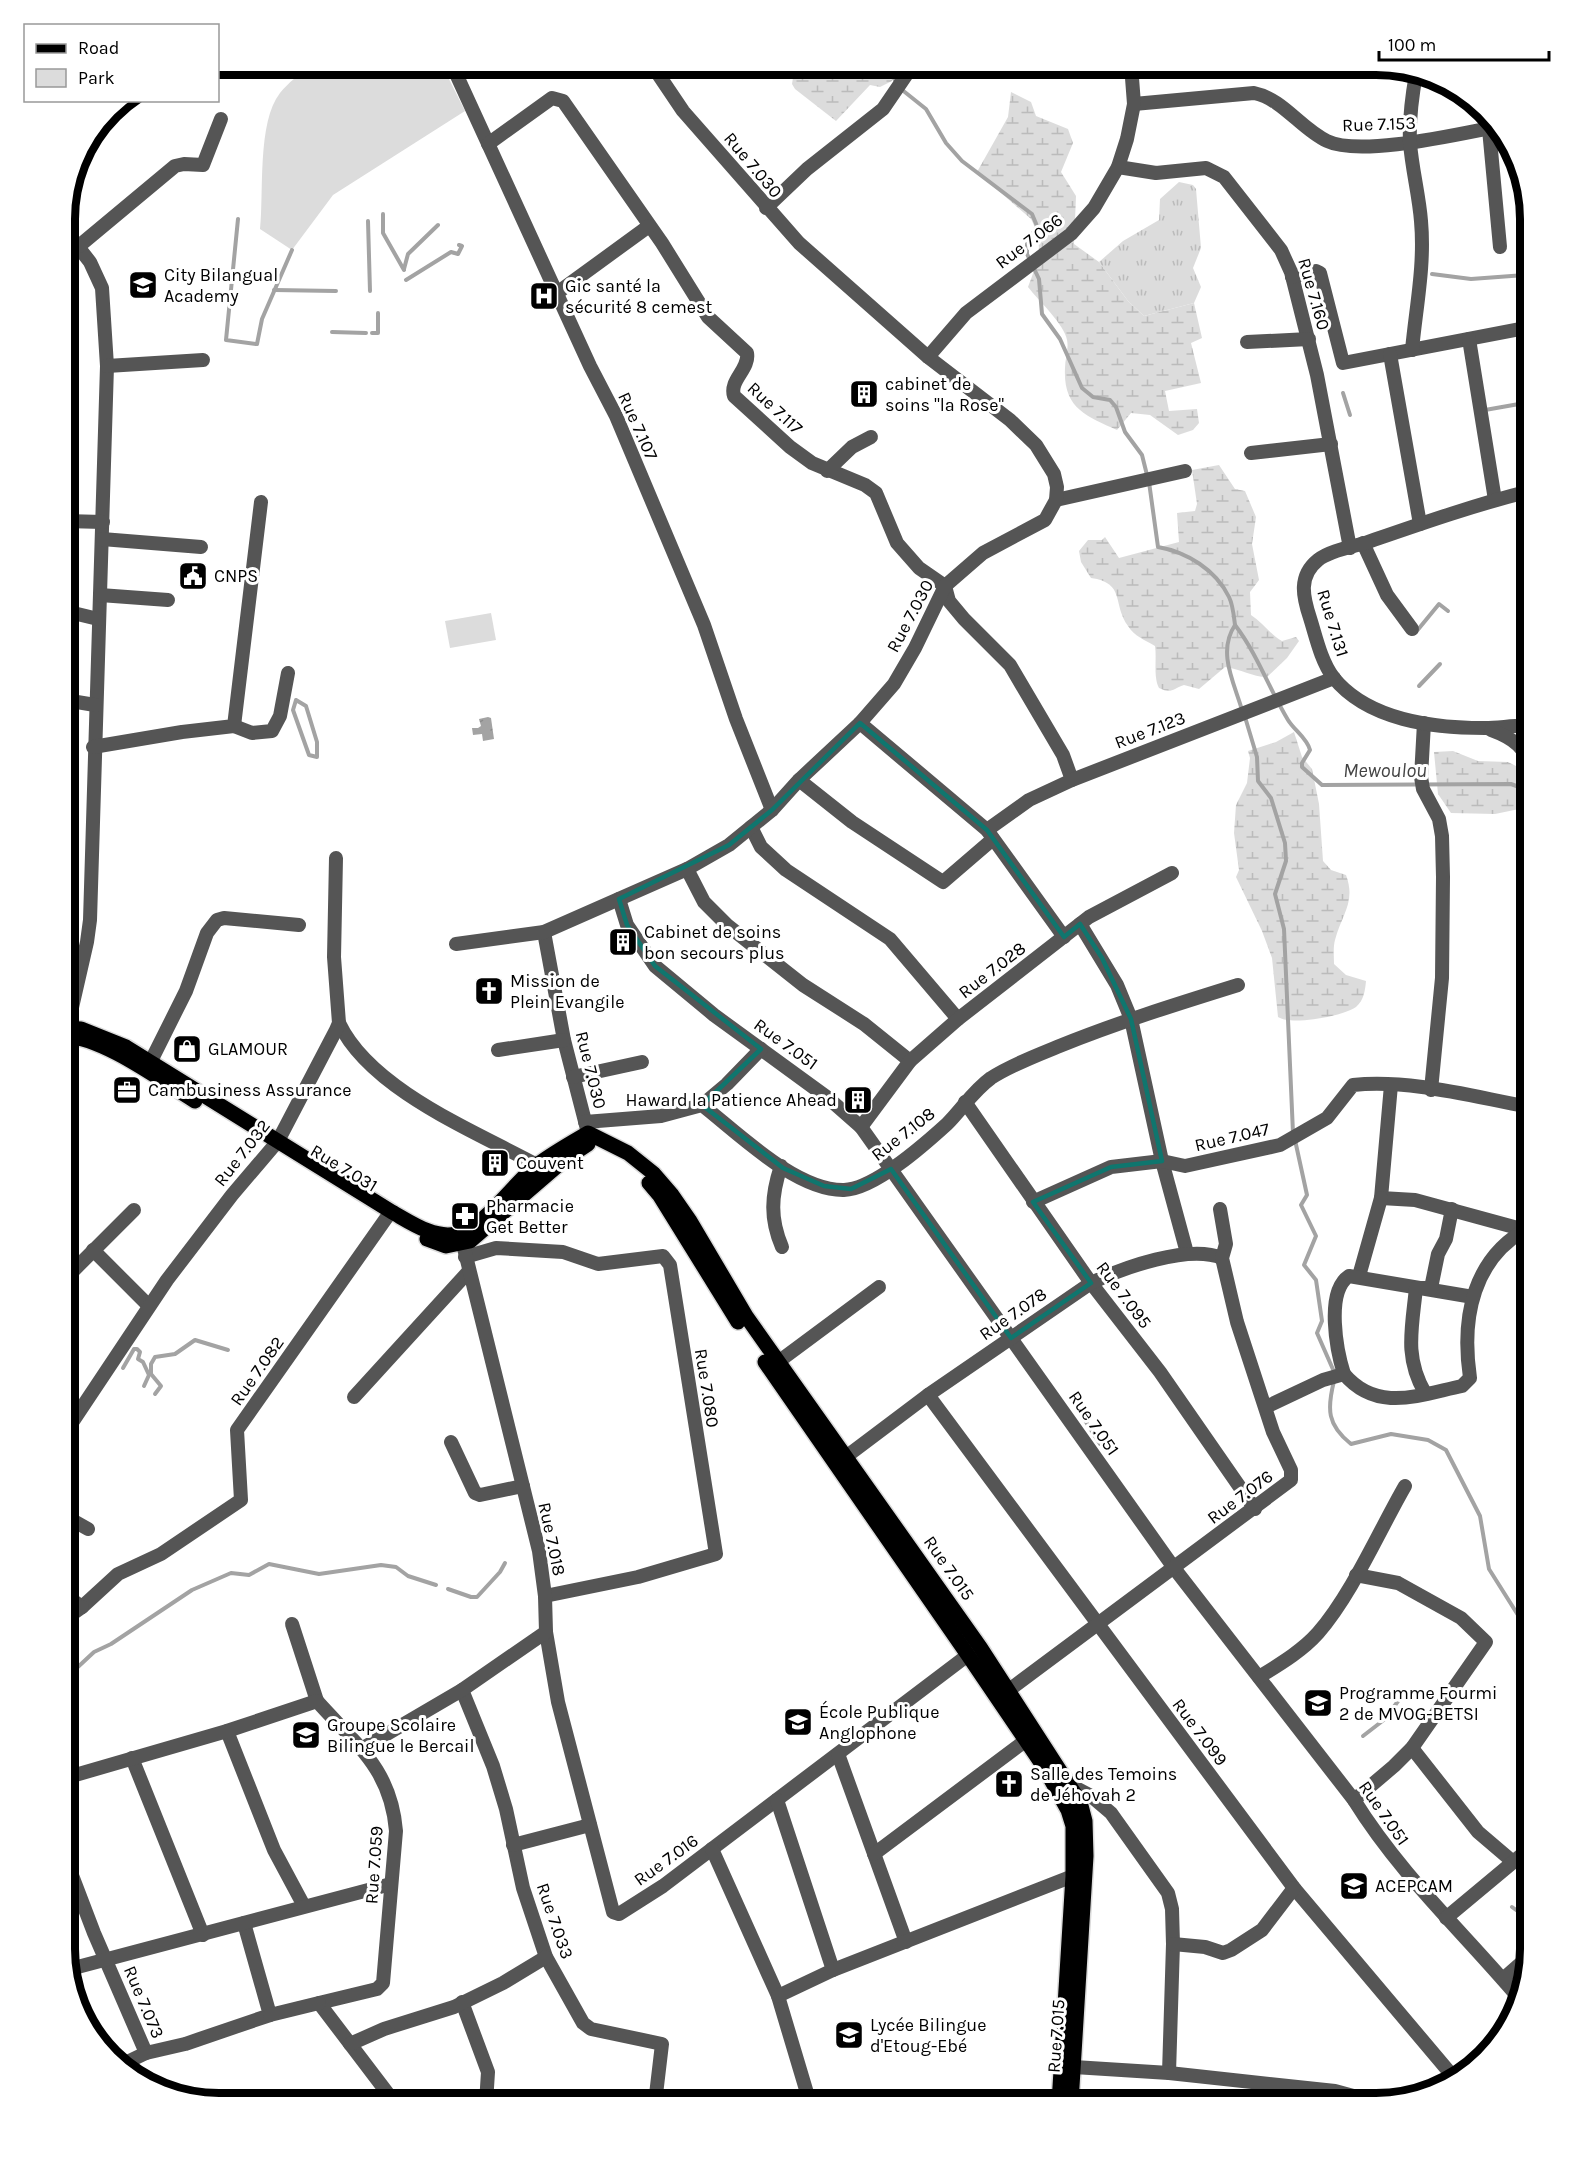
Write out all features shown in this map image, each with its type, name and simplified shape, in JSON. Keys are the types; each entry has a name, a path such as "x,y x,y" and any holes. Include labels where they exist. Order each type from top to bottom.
{"main road":[{"name":"Rue 7.031","path":"75,1034 99,1035 151,1061 417,1236 464,1250"},
{"name":"Rue 7.031","path":"75,1036 118,1055 408,1221 445,1235 458,1234 476,1224 537,1166 588,1132"},
{"path":"464,1250 490,1224 564,1160 588,1132"},
{"name":"Rue 7.015","path":"588,1132 628,1154 664,1184 690,1221 746,1316 847,1456 1009,1690 1072,1786 1085,1821 1086,1856 1068,2065 1061,2093"},
{"name":"Rue 7.015","path":"588,1132 634,1168 660,1196 737,1321 1062,1795 1072,1826 1073,1876 1068,2065 1070,2093"}],"street":[{"name":"Rue 7.107","path":"457,75 556,293 616,416 695,604 772,810"},
{"name":"Rue 7.030","path":"588,1132 564,1040 544,932 687,870 729,845 772,810 799,780 860,723 894,684 915,648 945,585 983,553 1045,520 1056,500 1057,487 1054,474 1036,445 1010,420 927,357 799,243 766,208 668,92 658,75"},
{"path":"766,208 807,169 884,109 906,75"},
{"name":"Rue 7.066","path":"927,357 966,313 1065,238 1094,208 1118,167 1134,104 1132,75"},
{"path":"1412,350 1415,314 1420,297 1422,223 1410,142 1415,81"},
{"name":"Rue 7.153","path":"1134,104 1254,93 1272,99 1329,142 1353,146 1410,142 1487,128"},
{"name":"Rue 7.117","path":"488,144 552,98 563,101 708,317 747,353 748,361 732,388 734,396 790,447 827,471 865,485 876,493 897,543 919,568 945,585"},
{"path":"75,242 175,166 203,165 221,119"},
{"path":"1493,136 1500,247"},
{"name":"Rue 7.160","path":"1118,167 1145,173 1206,168 1215,171 1224,177 1281,250 1292,277 1308,339 1356,545 1387,595 1412,629"},
{"path":"556,293 649,226"},
{"path":"75,247 90,262 102,288 107,366 93,747 90,920 75,994"},
{"path":"1292,277 1316,271 1320,273 1340,359 1345,362 1520,329"},
{"path":"1247,342 1308,339"},
{"path":"1468,339 1495,500"},
{"path":"1390,354 1420,524"},
{"path":"107,366 203,360"},
{"path":"827,471 852,447 871,437"},
{"path":"1251,453 1331,444"},
{"path":"1056,500 1185,471"},
{"name":"Rue 7.131","path":"1520,493 1320,558 1305,575 1303,588 1311,621 1334,678 1360,701 1404,719 1424,723 1485,728 1520,726"},
{"path":"234,726 261,502"},
{"path":"75,521 103,522"},
{"path":"102,539 201,547"},
{"path":"945,585 949,602 1010,665 1028,691 1063,755 1072,780"},
{"path":"100,595 168,600"},
{"path":"75,613 98,619"},
{"path":"93,747 234,726 252,734 272,731 280,716 288,673"},
{"name":"Rue 7.123","path":"799,780 852,822 943,882 990,834 1029,800 1072,780 1334,678"},
{"path":"75,702 95,705"},
{"path":"860,723 990,834 1064,937"},
{"path":"1424,723 1421,777 1423,789 1439,819 1443,866 1442,978 1431,1089"},
{"path":"1485,728 1506,735 1520,746"},
{"path":"751,827 761,847 786,870 890,939 958,1019"},
{"path":"336,858 334,957 339,1023 355,1050 398,1087 537,1166"},
{"path":"687,870 705,902 728,925 809,990 864,1024 910,1061"},
{"name":"Rue 7.028","path":"861,1127 910,1061 958,1019 1080,924 1172,873"},
{"name":"Rue 7.051","path":"619,899 627,926 655,966 690,996 828,1098 861,1127 1174,1568 1354,1800 1388,1850 1513,1991"},
{"path":"151,1061 186,991 207,933 217,920 224,918 299,925"},
{"path":"1080,924 1117,985 1131,1019 1162,1161 1187,1253"},
{"path":"456,944 544,932"},
{"name":"Rue 7.108","path":"702,1105 781,1166 801,1178 844,1190 870,1181 891,1168 946,1124 965,1102 993,1077 1024,1060 1131,1019 1238,985"},
{"name":"Rue 7.032","path":"75,1410 232,1195 275,1144 339,1023"},
{"path":"498,1050 564,1040"},
{"path":"588,1132 702,1105 727,1084 761,1049"},
{"path":"573,1077 642,1062"},
{"name":"Rue 7.047","path":"1033,1202 1111,1167 1162,1161 1185,1166 1280,1145 1327,1118 1353,1085 1391,1085 1431,1089 1520,1105"},
{"path":"1359,1276 1381,1198 1391,1085"},
{"name":"Rue 7.095","path":"965,1102 1033,1202 1091,1283 1160,1372 1255,1509"},
{"path":"781,1166 771,1204 775,1231 782,1247"},
{"path":"1381,1198 1415,1200 1520,1226"},
{"name":"Rue 7.076","path":"1009,1690 1288,1484 1292,1474 1273,1432 1237,1322 1221,1258 1226,1244 1220,1209"},
{"path":"1416,1288 1431,1288 1438,1254 1446,1239 1452,1209"},
{"path":"75,1272 93,1250 134,1210"},
{"name":"Rue 7.082","path":"82,1607 118,1574 161,1554 241,1500 237,1430 387,1217"},
{"path":"1473,1297 1359,1276 1348,1276 1344,1280 1336,1305 1334,1332 1344,1374 1366,1392 1388,1400 1462,1386 1470,1378 1466,1340 1473,1297 1496,1253 1520,1234"},
{"name":"Rue 7.080","path":"464,1250 514,1248 562,1252 598,1264 663,1256 668,1258 670,1265 716,1554 638,1577 545,1596"},
{"path":"93,1250 149,1306"},
{"name":"Rue 7.018","path":"464,1250 539,1551 545,1596 546,1632"},
{"name":"Rue 7.078","path":"847,1456 928,1395 1091,1283 1111,1274 1187,1253 1212,1254 1221,1258"},
{"path":"354,1396 469,1271"},
{"path":"778,1362 879,1287"},
{"path":"1416,1288 1410,1360 1414,1375 1425,1394"},
{"path":"1266,1407 1323,1380 1344,1374"},
{"name":"Rue 7.099","path":"928,1395 1294,1888 1450,2073"},
{"path":"452,1442 475,1493 480,1495 523,1486"},
{"path":"1259,1677 1292,1656 1318,1633 1356,1575 1405,1486"},
{"path":"75,1522 88,1529"},
{"path":"1354,1800 1394,1767 1412,1748 1486,1642 1461,1618 1398,1583 1356,1575"},
{"path":"75,1602 82,1607 75,1612"},
{"path":"75,1775 227,1731 317,1701 292,1624"},
{"path":"363,1748 462,1690 546,1632"},
{"name":"Rue 7.016","path":"546,1632 558,1702 613,1912 617,1914 663,1886 968,1655"},
{"name":"Rue 7.033","path":"462,1690 493,1766 506,1809 523,1888 546,1957 583,2023 591,2029 662,2044 656,2093"},
{"name":"Rue 7.059","path":"317,1701 363,1748 385,1783 395,1815 396,1831 384,1983 377,1989 319,2003"},
{"path":"227,1731 274,1850 304,1906"},
{"path":"874,1854 1025,1741"},
{"path":"1412,1748 1478,1832 1512,1861"},
{"path":"838,1754 906,1942"},
{"path":"132,1758 203,1935"},
{"path":"1072,1786 1103,1805 1159,1876 1168,1893 1172,1909 1173,1944 1169,2073"},
{"path":"777,1800 833,1970"},
{"path":"513,1845 590,1825"},
{"path":"712,1849 778,1996 806,2093"},
{"path":"1446,1918 1520,1855"},
{"path":"778,1996 833,1970 1073,1876"},
{"name":"Rue 7.073","path":"75,1884 146,2053 185,2044 270,2015 319,2003"},
{"path":"76,1967 391,1884"},
{"path":"1173,1944 1204,1947 1223,1953 1232,1950 1262,1930 1294,1888"},
{"path":"244,1923 270,2015"},
{"path":"350,2044 384,2029 440,2013 502,1983 546,1957"},
{"path":"1503,1979 1519,1965"},
{"path":"462,2002 488,2072 487,2093"},
{"path":"319,2003 387,2093"},
{"path":"129,2061 146,2053"},
{"path":"1068,2065 1169,2073 1342,2093"}],"highlighted area":[{"path":"860,723 987,830 1064,937 1080,924 1102,958 1131,1019 1162,1161 1111,1167 1033,1202 1091,1283 1011,1338 891,1169 851,1189 824,1186 783,1168 702,1105 761,1049 655,966 627,925 619,899 729,845 772,810"}],"green space":[{"path":"298,75 390,75 392,79 403,75 447,75 465,111 333,195 292,250 260,229 263,158 268,121 280,93"},
{"path":"793,75 894,75 892,81 880,87 870,85 836,121 795,89 792,84"},
{"path":"1011,92 1031,102 1036,116 1068,129 1073,143 1061,172 1076,196 1074,244 1099,262 1128,301 1144,316 1194,303 1202,338 1191,343 1201,383 1165,391 1169,411 1197,409 1199,423 1193,430 1178,435 1150,415 1131,413 1117,430 1086,415 1072,402 1065,382 1068,347 1065,334 1028,287 1035,269 1039,246 1031,219 977,172 1008,117"},
{"path":"1179,182 1193,185 1196,189 1201,248 1193,268 1201,287 1194,303 1144,316 1128,301 1099,262 1123,241 1159,220 1160,199"},
{"path":"1219,465 1235,489 1245,491 1256,517 1252,544 1259,580 1250,592 1251,615 1282,641 1296,637 1299,641 1287,658 1267,677 1225,667 1199,689 1184,685 1167,691 1159,688 1157,683 1155,646 1140,638 1130,629 1123,618 1114,590 1102,581 1091,578 1081,562 1079,551 1088,540 1102,540 1105,537 1119,558 1179,542 1177,513 1195,511 1197,504 1192,470"},
{"path":"491,613 496,640 450,648 445,621"},
{"path":"1294,732 1302,757 1312,769 1319,804 1323,861 1331,870 1346,875 1349,884 1349,901 1334,943 1334,964 1346,975 1366,981 1365,992 1356,1007 1341,1014 1305,1020 1285,1020 1278,1017 1272,958 1262,931 1236,877 1239,870 1234,833 1236,805 1247,783 1250,758 1248,751 1276,742"},
{"path":"1453,751 1478,761 1508,762 1520,768 1520,809 1495,814 1451,813 1438,794 1434,752"}],"water":[{"path":"491,718 494,739 483,741 482,734 473,735 472,728 481,726 479,719"}],"waterway":[{"path":"894,75 897,83"},
{"path":"901,89 926,109 946,143 962,161 1032,214 1037,226 1027,244 1027,254 1039,279 1042,314 1060,339 1082,388 1093,397 1110,400 1116,407 1125,432 1142,455 1147,475"},
{"path":"383,214 383,233 404,270"},
{"path":"238,219 226,340 256,344"},
{"path":"368,221 370,291"},
{"path":"404,269 408,254 438,225"},
{"path":"406,280 451,252 458,254 462,246 459,245"},
{"path":"257,344 262,319 292,250"},
{"path":"1432,274 1471,279 1520,275"},
{"path":"274,290 336,291"},
{"path":"372,333 378,333 378,313"},
{"path":"332,332 366,333"},
{"path":"1343,393 1350,415"},
{"path":"1485,410 1519,404"},
{"path":"1149,482 1158,547 1180,553 1200,564 1216,578 1230,600 1235,625 1227,646 1227,656 1242,710"},
{"path":"1416,632 1439,604 1448,611"},
{"name":"Mewoulou","path":"1235,625 1250,648 1288,720 1310,750 1302,767 1322,785 1511,784 1520,787"},
{"path":"1419,686 1440,664"},
{"path":"296,700 306,706 317,742 317,757 309,755 293,710 296,700"},
{"path":"1245,717 1257,757 1258,781 1271,798 1285,843 1286,861 1275,894 1284,929 1293,1133"},
{"path":"1295,1140 1307,1195 1301,1205 1316,1236 1304,1265 1316,1280 1322,1321 1317,1333 1335,1374"},
{"path":"155,1394 161,1386 151,1374 151,1364 155,1357 175,1354 195,1340 228,1350"},
{"path":"123,1368 134,1349 137,1349 140,1352 138,1359 143,1362 149,1375 144,1386"},
{"path":"1334,1381 1330,1400 1331,1416 1337,1430 1351,1444 1391,1434 1428,1440 1446,1450 1480,1516 1489,1569 1520,1618"},
{"path":"1079,1411 1100,1444"},
{"path":"448,1589 477,1597 500,1572 505,1563"},
{"path":"75,1670 94,1652 111,1644 192,1590 231,1573 249,1575 269,1564 319,1574 381,1565 396,1567 408,1576 436,1585"},
{"path":"1363,1736 1385,1719 1401,1697"},
{"path":"1512,1907 1520,1913"}],"place":[{"name":"City Bilangual Academy","path":"143,285"},
{"name":"Gic santé la sécurité 8 cemest","path":"544,296"},
{"name":"cabinet de soins \"la Rose\"","path":"864,394"},
{"name":"CNPS","path":"193,576"},
{"name":"Cabinet de soins bon secours plus","path":"623,942"},
{"name":"Mission de Plein Evangile","path":"489,991"},
{"name":"GLAMOUR","path":"187,1049"},
{"name":"Cambusiness Assurance","path":"127,1090"},
{"name":"Haward la Patience Ahead","path":"858,1100"},
{"name":"Couvent","path":"495,1163"},
{"name":"Pharmacie Get Better","path":"465,1216"},
{"name":"Programme Fourmi 2 de MVOG-BETSI","path":"1318,1703"},
{"name":"École Publique Anglophone","path":"798,1722"},
{"name":"Groupe Scolaire Bilingue le Bercail","path":"306,1735"},
{"name":"Salle des Temoins de Jéhovah 2","path":"1009,1784"},
{"name":"ACEPCAM","path":"1354,1886"},
{"name":"Lycée Bilingue d'Etoug-Ebé","path":"849,2035"}]}
